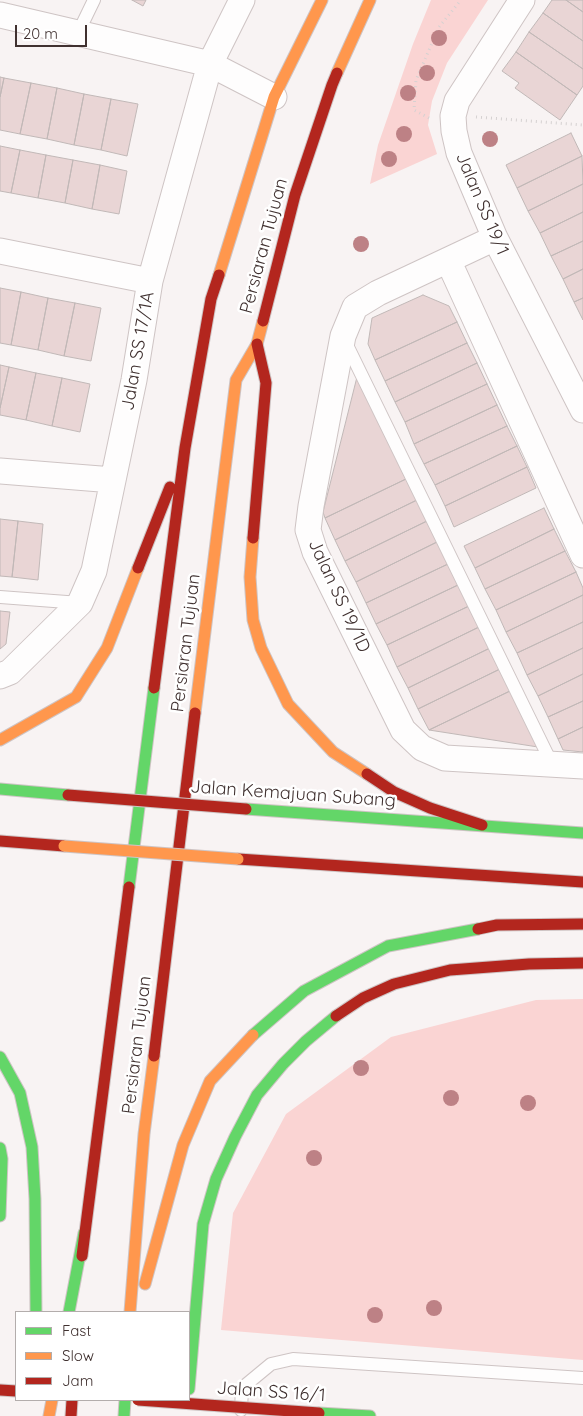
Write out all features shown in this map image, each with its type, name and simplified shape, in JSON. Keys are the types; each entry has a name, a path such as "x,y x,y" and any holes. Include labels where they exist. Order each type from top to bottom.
{"main road":[{"name":"Persiaran Tujuan","path":"78,1311 84,1233 185,448 211,299 274,97 322,0"},
{"name":"Persiaran Tujuan","path":"130,1311 144,1134 236,380 257,344 295,195 332,85 370,0"},
{"path":"257,344 266,383 250,577 253,620 261,648 288,704 333,752 394,792 430,808 482,826"},
{"path":"0,740 76,697 107,648 185,448"},
{"name":"Jalan Kemajuan Subang","path":"0,789 583,833"},
{"path":"0,842 583,882"},
{"path":"137,1311 183,1145 210,1081 255,1032 304,991 388,946 497,925 583,924"},
{"path":"190,1376 202,1224 216,1179 235,1137 258,1095 283,1064 332,1019 363,998 394,984 450,970 529,964 583,963"},
{"path":"0,1057 20,1093 32,1147 35,1199 36,1311"},
{"path":"0,1148 2,1159 0,1216"},
{"path":"69,1311 84,1233"},
{"path":"0,1390 15,1391"},
{"path":"49,1416 52,1401"},
{"path":"71,1416 72,1401"},
{"path":"124,1401 124,1416"},
{"name":"Jalan SS 16/1","path":"153,1401 370,1416"},
{"path":"186,1416 188,1401"}],"street":[{"name":"Jalan SS 17/1A","path":"0,676 10,672 80,603 94,571 134,380 150,281 210,64 242,0"},
{"path":"454,123 457,101 522,0"},
{"path":"0,16 210,64 274,97"},
{"name":"Jalan SS 19/1","path":"454,123 459,153 495,238 583,410"},
{"name":"Jalan SS 19/1D","path":"495,238 378,293 355,307 343,336 308,530 315,552 403,730 422,748 445,758 583,766"},
{"path":"0,251 150,281"},
{"path":"448,260 583,555"},
{"path":"0,471 113,480"}],"lane":[{"path":"78,33 94,0"},
{"path":"343,336 552,764"},
{"path":"0,597 80,603"},
{"path":"240,1416 242,1388 271,1364 293,1358 583,1378"}],"path":[{"path":"461,0 439,27 416,80 414,110 454,123 583,125"}],"shaded area":[{"path":"431,0 488,0 447,63 432,101 428,125 437,154 370,184 378,145 413,44"},
{"path":"583,999 583,1360 221,1330 233,1213 286,1114 391,1037 536,1000"}],"building":[{"path":"132,0 146,0 143,6"},
{"path":"552,0 566,0 583,12 583,41 543,13"},
{"path":"566,0 583,0 583,12"},
{"path":"543,13 583,41 583,69 529,32"},
{"path":"529,32 583,69 583,86 577,95 516,52"},
{"path":"516,52 577,95 560,120 515,88 519,83 502,71"},
{"path":"0,77 4,78 0,97"},
{"path":"4,78 31,83 20,134 0,130 0,97"},
{"path":"31,83 57,88 47,139 20,134"},
{"path":"57,88 84,94 74,145 47,139"},
{"path":"84,94 111,99 101,150 74,145"},
{"path":"111,99 138,104 127,156 101,150"},
{"path":"571,133 582,156 517,188 506,165"},
{"path":"0,146 20,150 11,193 0,191"},
{"path":"20,150 46,155 38,198 11,193"},
{"path":"46,155 73,160 65,203 38,198"},
{"path":"582,156 583,184 528,211 517,188"},
{"path":"73,160 100,165 92,209 65,203"},
{"path":"100,165 127,171 119,214 92,209"},
{"path":"583,184 583,212 540,233 528,211"},
{"path":"583,212 583,241 551,256 540,233"},
{"path":"583,241 583,269 563,279 551,256"},
{"path":"583,269 583,298 574,302 563,279"},
{"path":"0,288 21,292 11,345 0,343"},
{"path":"21,292 48,298 38,350 11,345"},
{"path":"423,295 449,306 457,322 375,360 368,344 372,318"},
{"path":"48,298 75,303 64,356 38,350"},
{"path":"583,298 583,320 574,302"},
{"path":"75,303 101,308 91,361 64,356"},
{"path":"457,322 467,343 385,381 375,360"},
{"path":"467,343 477,363 395,402 385,381"},
{"path":"477,363 487,384 405,422 395,402"},
{"path":"0,365 9,367 0,408"},
{"path":"9,367 36,373 26,420 0,415"},
{"path":"36,373 62,378 52,426 26,420"},
{"path":"357,377 406,479 325,518 323,512"},
{"path":"62,378 90,384 80,432 52,426"},
{"path":"487,384 497,405 414,444 405,422"},
{"path":"497,405 507,426 424,464 414,444"},
{"path":"507,426 517,446 435,485 424,464"},
{"path":"517,446 527,467 445,506 435,485"},
{"path":"527,467 536,488 454,527 445,506"},
{"path":"406,479 417,500 335,540 325,518"},
{"path":"417,500 427,521 345,561 335,540"},
{"path":"544,508 554,529 475,568 464,546"},
{"path":"0,519 18,521 12,577 0,576"},
{"path":"18,521 43,524 38,580 12,577"},
{"path":"427,521 437,542 356,582 345,561"},
{"path":"554,529 565,551 485,589 475,568"},
{"path":"437,542 448,564 366,603 356,582"},
{"path":"565,551 576,572 496,610 485,589"},
{"path":"448,564 458,585 376,624 366,603"},
{"path":"576,572 583,588 583,595 506,632 496,610"},
{"path":"458,585 469,606 387,645 376,624"},
{"path":"583,595 583,622 517,653 506,632"},
{"path":"469,606 479,627 397,667 387,645"},
{"path":"0,611 10,612 6,644 0,649"},
{"path":"583,622 583,648 527,675 517,653"},
{"path":"479,627 490,648 408,688 397,667"},
{"path":"490,648 500,669 418,709 408,688"},
{"path":"583,648 583,674 538,696 527,675"},
{"path":"500,669 510,691 429,730 418,709"},
{"path":"583,674 583,701 548,717 538,696"},
{"path":"510,691 538,747 429,730"},
{"path":"583,701 583,727 558,739 548,717"},
{"path":"583,727 583,752 563,750 558,739"}],"traffic: fast":[{"path":"129,887 154,688"},
{"path":"0,789 68,795"},
{"path":"246,809 583,833"},
{"path":"253,1035 304,991 388,946 478,929"},
{"path":"190,1377 203,1224 216,1179 257,1095 283,1064 306,1041 336,1016"},
{"path":"0,1057 20,1093 32,1147 35,1199 36,1311"},
{"path":"0,1148 2,1159 0,1216"},
{"path":"69,1311 84,1233"},
{"path":"124,1416 125,1401"},
{"path":"319,1413 370,1416"}],"traffic: slow":[{"path":"219,275 274,97 322,0"},
{"path":"337,73 370,0"},
{"path":"195,713 236,380 257,344 263,321"},
{"path":"253,538 250,577 253,620 261,648 288,704 333,752 367,774"},
{"path":"0,740 76,697 107,648 138,568"},
{"path":"64,846 238,859"},
{"path":"145,1284 183,1145 210,1081 253,1035"},
{"path":"130,1311 144,1134 154,1056"},
{"path":"49,1416 52,1401"}],"traffic: jam":[{"path":"263,321 295,195 337,73"},
{"path":"154,688 185,448 211,299 219,275"},
{"path":"253,538 266,383 257,344"},
{"path":"138,568 170,487"},
{"path":"154,1056 195,713"},
{"path":"367,774 394,792 430,808 482,825"},
{"path":"68,795 246,809"},
{"path":"0,841 64,846"},
{"path":"238,859 583,882"},
{"path":"82,1256 129,887"},
{"path":"478,929 497,925 583,924"},
{"path":"336,1016 363,998 394,984 450,970 529,964 583,963"},
{"path":"0,1390 15,1391"},
{"path":"71,1416 72,1401"},
{"path":"152,1401 319,1413"}]}
